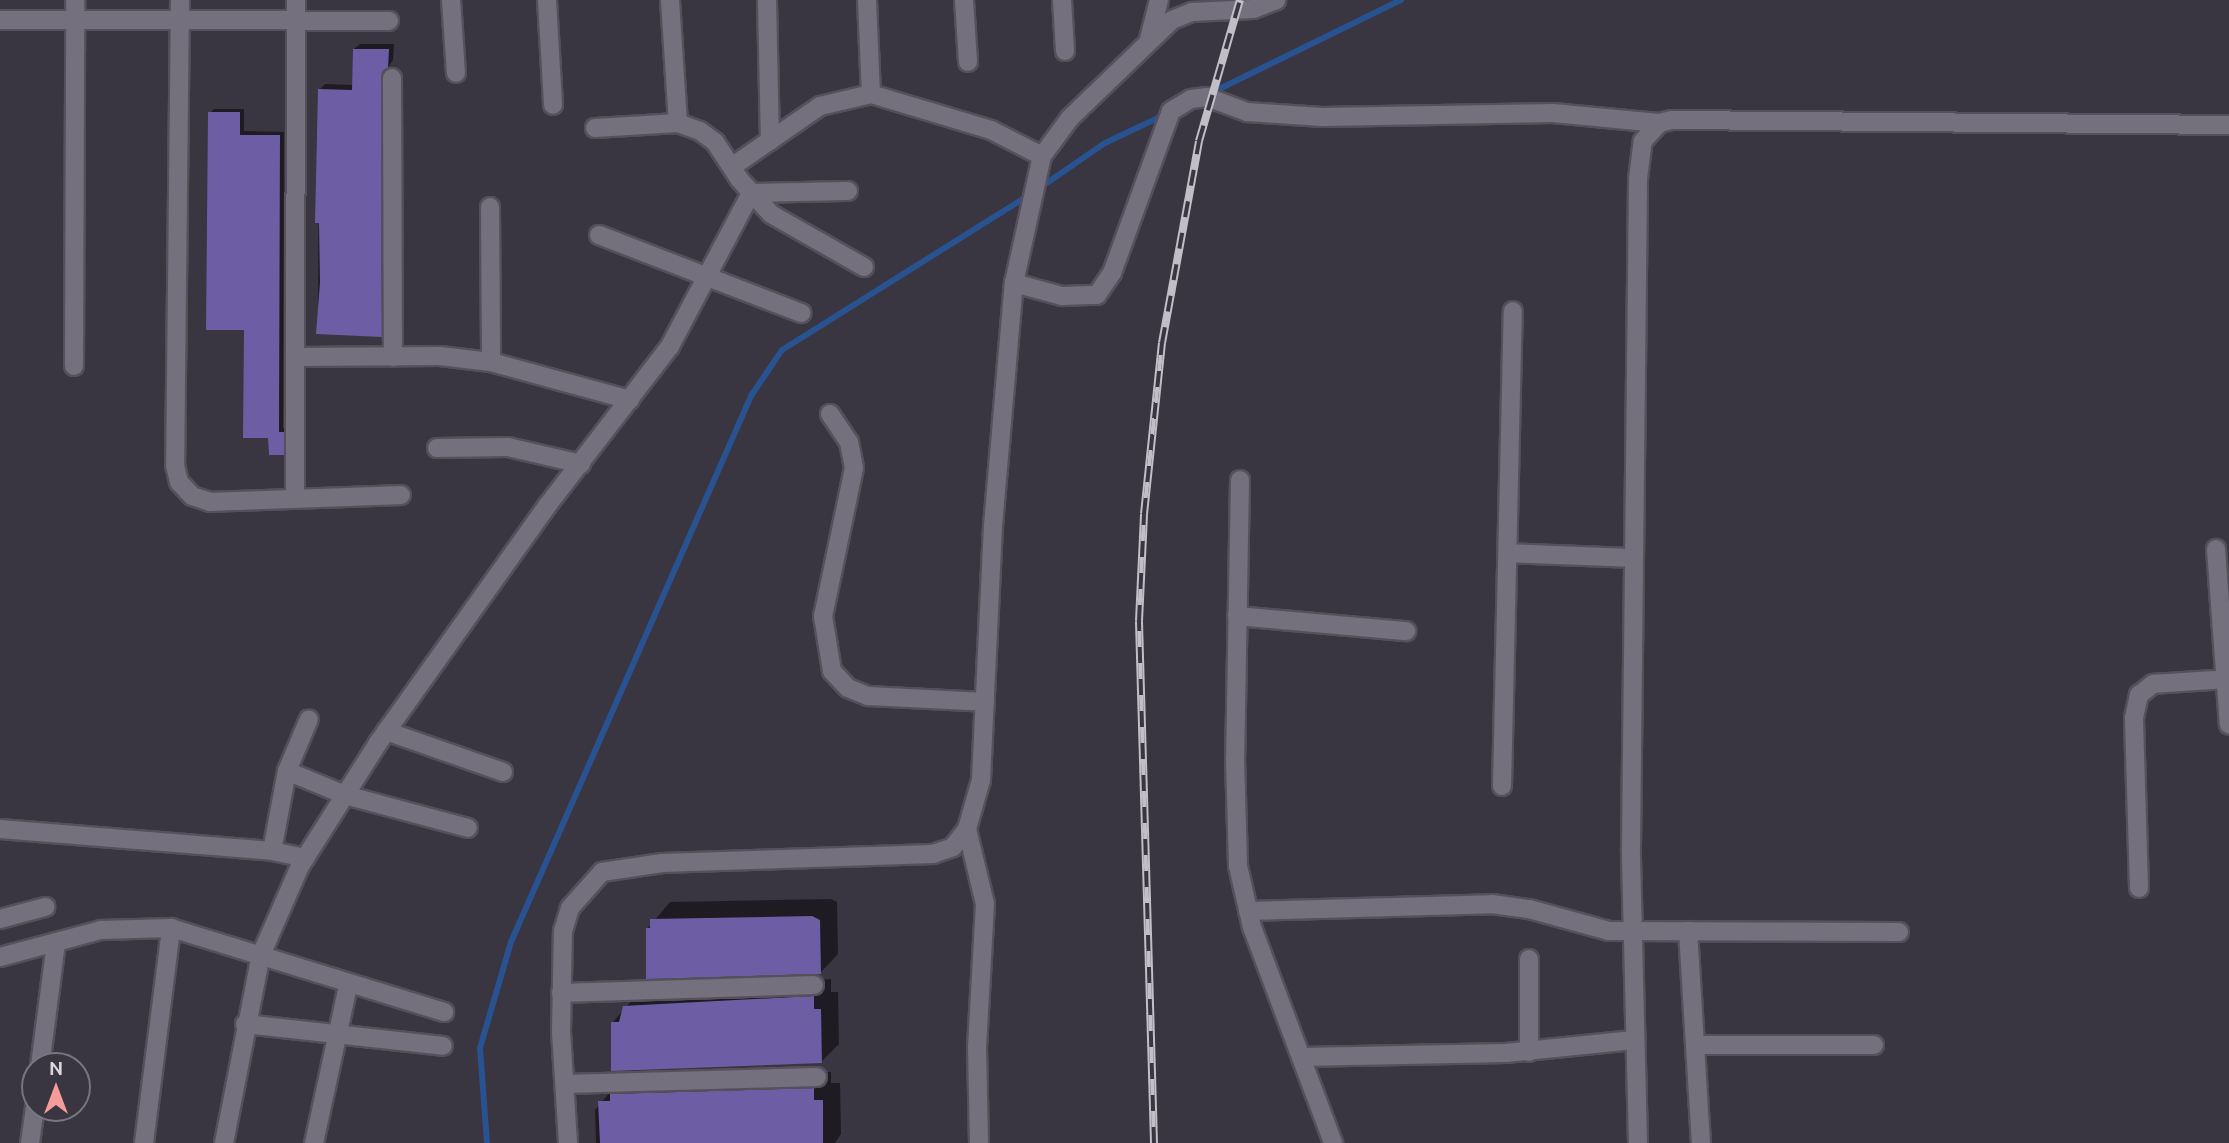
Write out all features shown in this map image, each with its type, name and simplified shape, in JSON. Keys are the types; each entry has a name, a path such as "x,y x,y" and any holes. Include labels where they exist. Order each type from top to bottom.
{"street":[{"path":"74,366 75,0"},
{"path":"180,0 177,474 192,496 210,502 295,495 401,495"},
{"path":"295,495 296,0"},
{"path":"451,0 456,73"},
{"path":"547,0 553,105"},
{"path":"670,0 678,123"},
{"path":"767,0 770,141"},
{"path":"867,0 871,94"},
{"path":"964,0 968,62"},
{"path":"1062,0 1065,51"},
{"path":"1149,38 1159,0"},
{"path":"568,1143 561,993 563,932 570,908 602,872 662,863 933,854 953,846 967,830 981,780 993,526 1014,283 1034,177 1042,156 1070,118 1149,38 1192,12 1253,9 1276,0"},
{"path":"0,20 389,21"},
{"path":"392,78 393,357"},
{"path":"733,166 820,106 871,94 990,130 1042,156"},
{"path":"1014,283 1062,296 1097,295 1112,273 1171,111 1191,99 1207,97 1247,112 1322,117 1553,113 1659,123 1823,120 2229,125"},
{"path":"595,128 678,123 715,142 751,193 792,230 864,267"},
{"path":"1638,1143 1631,931 1638,179 1643,141 1659,123"},
{"path":"751,193 848,191"},
{"path":"224,1143 245,1024 261,954 305,858 386,731 670,346 751,193"},
{"path":"490,207 491,362"},
{"path":"599,235 802,313"},
{"path":"1502,786 1513,311"},
{"path":"296,357 393,357 491,362 630,400"},
{"path":"830,414 849,442 854,468 823,616 832,671 848,688 868,696 985,702"},
{"path":"437,449 508,447 581,464"},
{"path":"1240,480 1236,830 1248,911 1333,1143"},
{"path":"2216,550 2229,725"},
{"path":"1508,553 1633,558"},
{"path":"1237,616 1406,631"},
{"path":"2139,888 2134,718 2139,695 2153,684 2227,679"},
{"path":"272,851 287,771 309,719"},
{"path":"386,731 503,772"},
{"path":"287,771 345,795 468,828"},
{"path":"0,829 272,851 305,858"},
{"path":"967,830 985,904 977,1047 979,1143"},
{"path":"1248,911 1510,905 1592,929 1899,932"},
{"path":"0,919 45,907"},
{"path":"144,1143 171,928"},
{"path":"0,957 101,930 171,928 261,954 348,986 444,1012"},
{"path":"1688,932 1701,1143"},
{"path":"42,1052 56,942"},
{"path":"1529,959 1529,1052"},
{"path":"561,993 814,985"},
{"path":"314,1143 348,986"},
{"path":"245,1024 443,1046"},
{"path":"1301,1057 1529,1052 1633,1040"},
{"path":"1695,1045 1874,1045"},
{"path":"565,1084 817,1077"},
{"path":"30,1143 33,1122"}],"building":[{"path":"353,49 389,49 388,68 381,78 382,337 316,334 320,282 319,223 315,223 318,89 352,90"},
{"path":"208,112 240,112 240,135 280,135 279,432 284,432 284,455 269,455 268,438 243,438 244,330 206,330"},
{"path":"812,916 820,920 821,974 646,979 646,928 650,928 650,919"},
{"path":"814,996 814,1009 821,1009 822,1063 611,1071 611,1022 619,1022 623,1006"},
{"path":"814,1088 814,1100 823,1100 823,1143 600,1143 598,1101 610,1101 610,1094"}],"waterway":[{"path":"1209,94 1401,0"},
{"path":"1038,189 1105,143 1164,115"},
{"path":"487,1143 480,1048 511,942 751,396 782,350 1029,195"}],"railway":[{"path":"1154,1143 1139,621 1144,514 1162,343 1199,141 1240,0"}]}
